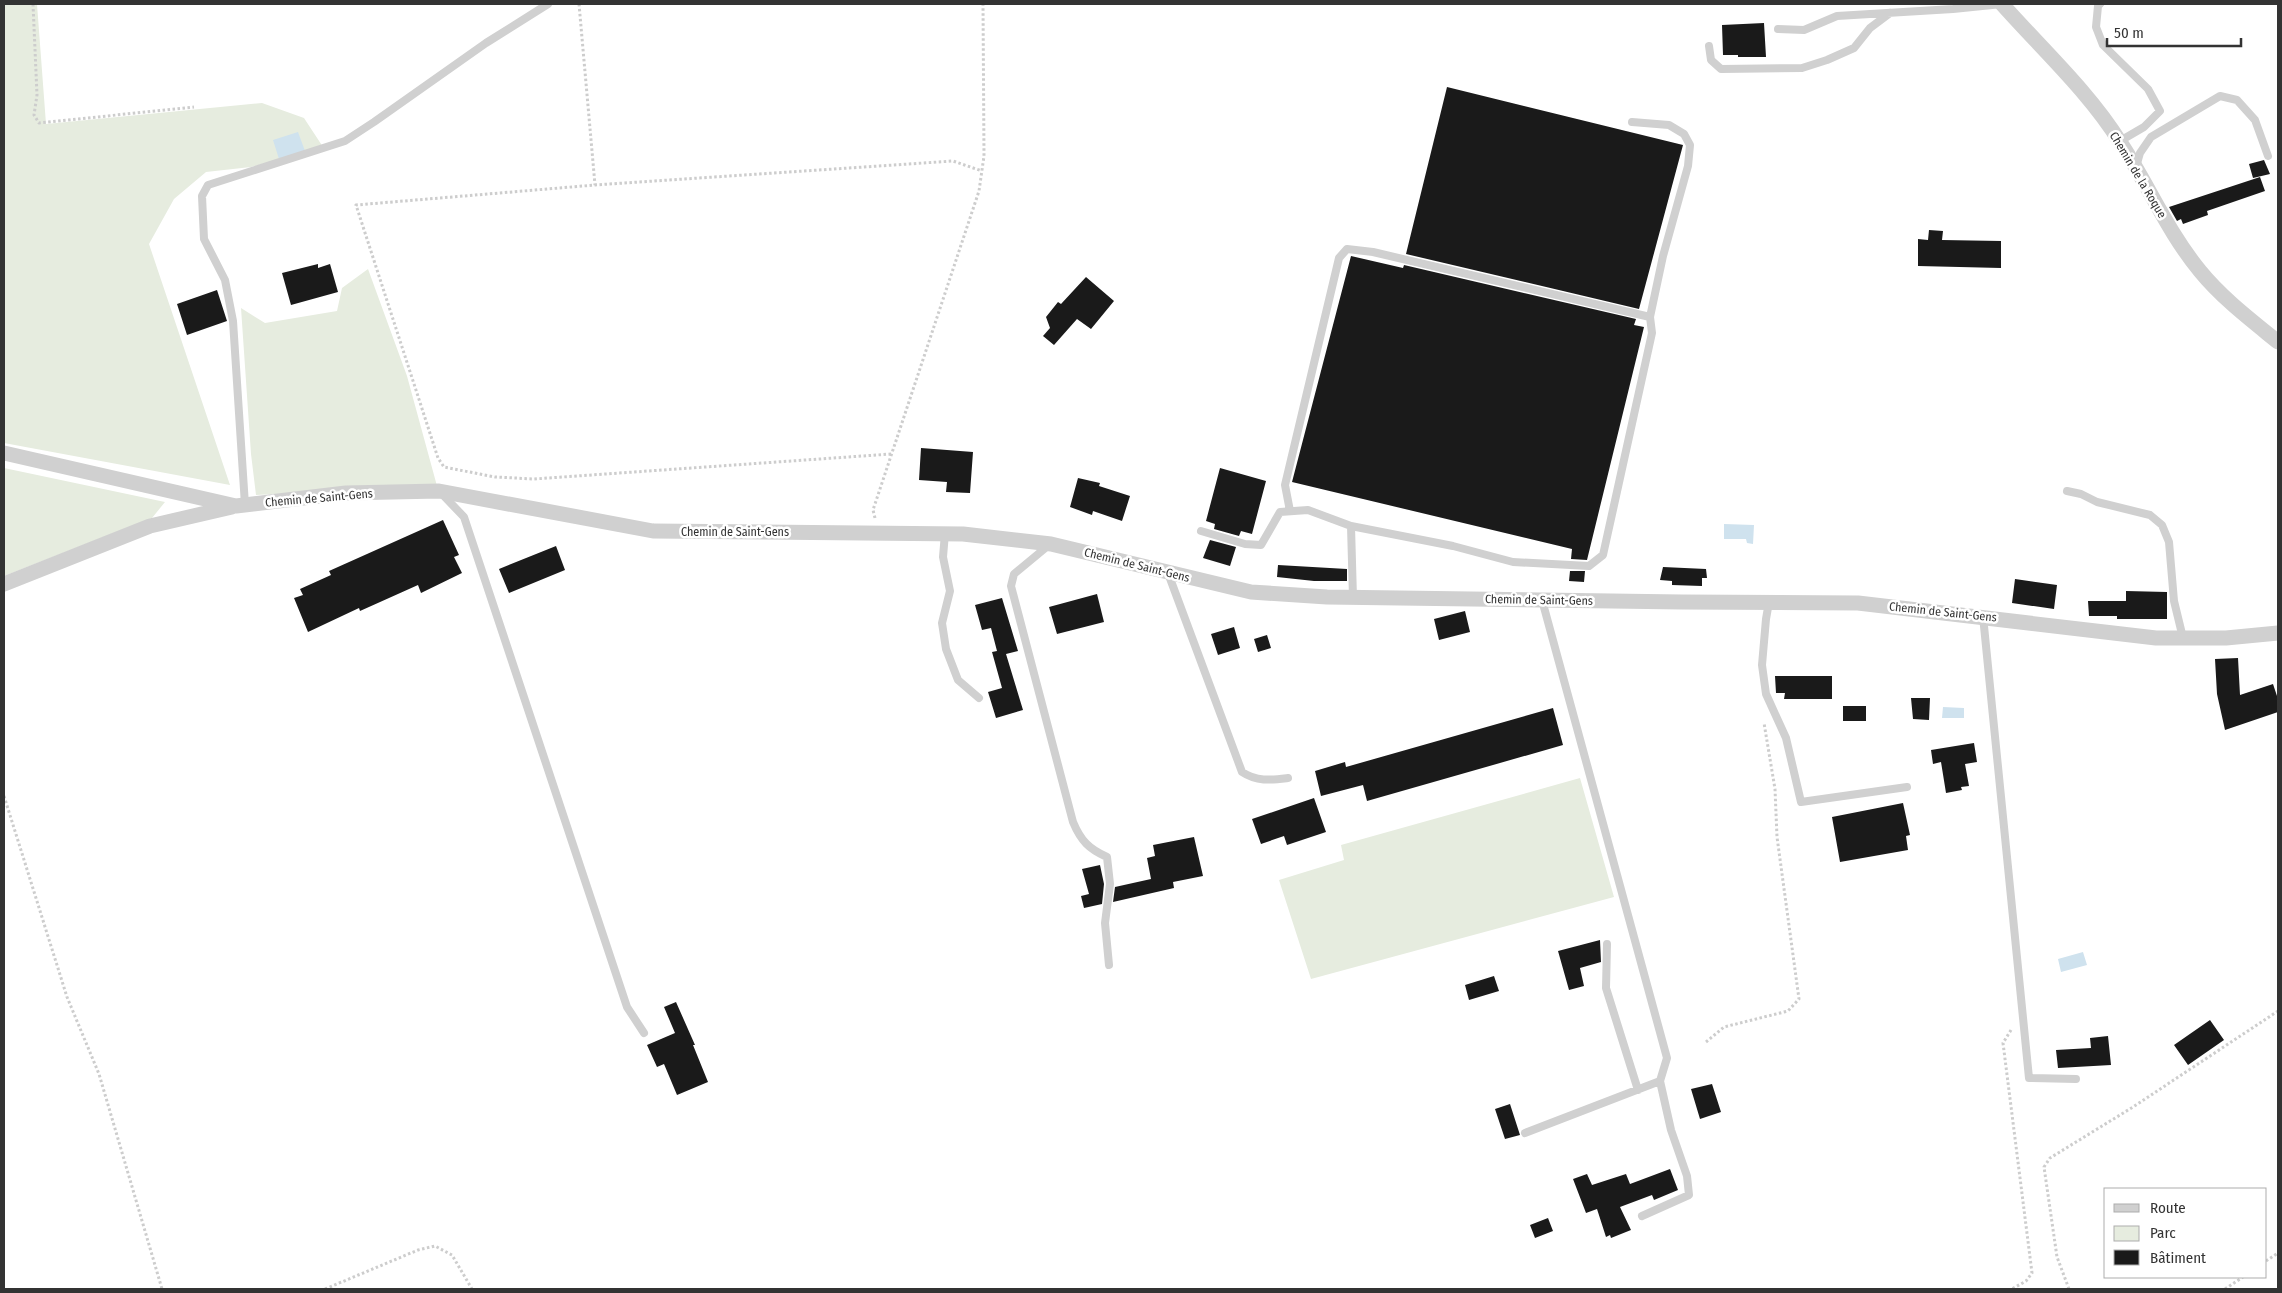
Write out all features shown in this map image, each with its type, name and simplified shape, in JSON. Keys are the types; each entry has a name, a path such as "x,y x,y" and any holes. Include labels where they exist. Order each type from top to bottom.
{"street":[{"name":"Chemin de la Roque","path":"2002,4 2089,101 2120,141 2160,214 2200,271 2232,304 2278,342"},
{"name":"Chemin de Saint-Gens","path":"4,453 240,505 346,493 438,491 653,531 945,533 1051,544 1251,592 1353,598 1858,603 1983,616 2156,638 2226,638 2278,633"},
{"path":"4,584 150,526 240,505"}],"lane":[{"path":"240,505 233,321 225,280 204,239 202,196 208,185 345,141 486,43 548,4"},
{"path":"1778,29 1804,30 1837,16 2002,4"},
{"path":"2100,4 2098,6 2096,27 2103,45 2148,89 2160,111 2144,127 2120,141"},
{"path":"1709,46 1711,60 1721,69 1802,68 1827,60 1854,48 1870,28 1890,13"},
{"path":"2135,169 2140,153 2151,137 2220,96 2237,100 2255,120 2268,156"},
{"path":"1202,531 1245,544 1261,545 1280,512 1308,510 1351,526 1453,546 1513,562 1589,566 1603,555 1652,333 1650,317 1663,256 1688,166 1690,146 1684,134 1669,125 1632,122"},
{"path":"1290,511 1285,485 1339,258 1347,249 1373,252 1650,317"},
{"path":"438,491 464,517 627,1007 644,1033"},
{"path":"2067,491 2081,494 2097,502 2150,516 2162,525 2169,542 2174,601 2183,638"},
{"path":"1351,526 1353,598"},
{"path":"945,533 943,557 950,591 942,622 946,649 958,680 979,698"},
{"path":"1051,544 1014,574 1011,586 1072,822 1080,838 1090,849 1108,857 1110,884 1105,923 1109,965"},
{"path":"1168,573 1242,772 1252,779 1288,778"},
{"path":"1542,600 1666,1058 1660,1081 1671,1130 1687,1176 1689,1195 1642,1216"},
{"path":"1769,602 1762,665 1766,694 1786,738 1801,802 1907,787"},
{"path":"1983,616 2029,1078 2076,1079"},
{"path":"1607,944 1606,988 1638,1090"},
{"path":"1525,1134 1660,1081"}],"path":[{"path":"33,4 36,95 34,116 40,123 194,107"},
{"path":"579,4 595,184"},
{"path":"880,532 873,510 979,191 984,156 982,4"},
{"path":"891,454 534,479 495,477 444,467 438,458 356,205 595,184 953,161 982,171"},
{"path":"1706,1042 1724,1027 1788,1011 1799,999 1777,836 1775,790 1761,710 1766,694"},
{"path":"4,796 67,996 99,1074 162,1289"},
{"path":"2069,1289 2057,1257 2044,1167 2050,1158 2133,1106 2278,1010"},
{"path":"2012,1289 2026,1281 2032,1273 2003,1043 2009,1032 2023,1020"},
{"path":"325,1289 418,1250 435,1246 452,1255 472,1289"},
{"path":"2267,1261 2278,1253"},
{"path":"2225,1289 2242,1278"}],"green space":[{"path":"4,4 37,4 46,124 262,103 304,118 323,147 251,167 206,172 174,199 149,244 230,485 4,443"},
{"path":"368,269 407,376 437,486 256,495 251,454 241,308 265,323 337,311 342,288"},
{"path":"4,468 165,502 152,518 4,576"},
{"path":"1580,778 1614,897 1311,979 1279,880 1344,860 1341,845"}],"water":[{"path":"298,132 305,151 279,159 273,140"},
{"path":"1724,524 1754,525 1753,544 1747,543 1746,539 1724,539"},
{"path":"1943,707 1964,708 1964,718 1942,718"},
{"path":"2083,952 2087,965 2061,972 2058,959"}],"building":[{"path":"1764,23 1766,57 1723,55 1722,25"},
{"path":"1447,87 1683,145 1639,309 1406,254"},
{"path":"2264,160 2270,174 2253,178 2249,164"},
{"path":"2260,177 2265,191 2207,211 2208,215 2183,224 2181,219 2177,221 2169,207"},
{"path":"1929,230 1943,231 1942,240 2001,241 2001,268 1918,266 1918,239 1928,240"},
{"path":"1351,256 1403,268 1404,265 1636,319 1634,325 1644,327 1587,560 1571,559 1572,549 1292,482"},
{"path":"318,264 318,268 330,264 338,292 291,305 282,273"},
{"path":"1086,277 1114,301 1091,329 1077,319 1054,345 1043,336 1050,328 1046,317 1058,302 1061,304"},
{"path":"217,290 227,321 187,335 177,304"},
{"path":"921,448 973,452 970,493 946,492 947,482 919,480"},
{"path":"1220,468 1266,481 1252,534 1241,531 1239,536 1214,529 1215,524 1206,521"},
{"path":"1078,478 1100,483 1099,486 1130,496 1122,521 1093,511 1092,515 1070,507"},
{"path":"443,520 459,555 454,557 462,573 421,593 418,585 360,611 359,608 308,632 294,598 303,595 300,589 331,575 329,571"},
{"path":"1210,540 1236,547 1230,566 1203,558"},
{"path":"556,546 565,570 509,593 499,569"},
{"path":"1278,565 1347,569 1347,581 1314,581 1277,577"},
{"path":"1663,567 1706,569 1707,578 1702,578 1702,586 1672,585 1672,581 1660,580"},
{"path":"1570,571 1585,571 1584,582 1569,581"},
{"path":"2015,579 2057,585 2054,609 2012,603"},
{"path":"2126,591 2167,592 2167,619 2117,619 2117,616 2089,616 2088,601 2126,601"},
{"path":"1097,594 1104,622 1057,634 1049,607"},
{"path":"1002,598 1018,651 1006,654 1023,710 996,718 988,692 1002,688 992,652 997,651 991,628 982,630 975,605"},
{"path":"1465,611 1470,632 1439,640 1434,619"},
{"path":"1234,627 1240,648 1218,655 1211,634"},
{"path":"1267,635 1271,648 1258,652 1254,639"},
{"path":"2238,658 2240,695 2273,684 2278,699 2278,712 2225,730 2217,694 2215,659"},
{"path":"1775,676 1832,676 1832,699 1784,699 1785,693 1776,693"},
{"path":"1911,698 1930,698 1929,720 1913,719"},
{"path":"1843,706 1866,706 1866,721 1843,721"},
{"path":"1553,708 1563,745 1367,801 1363,785 1321,796 1315,771 1345,762 1346,767"},
{"path":"1974,743 1977,762 1965,764 1969,786 1961,787 1962,790 1946,793 1941,762 1933,764 1931,750"},
{"path":"1314,798 1326,832 1287,845 1284,836 1261,844 1252,819"},
{"path":"1903,803 1910,835 1906,836 1908,850 1840,862 1832,817"},
{"path":"1194,837 1203,876 1173,882 1174,888 1113,902 1115,887 1151,879 1147,858 1155,856 1153,845"},
{"path":"1100,865 1104,884 1102,904 1084,908 1081,896 1089,894 1082,869"},
{"path":"1600,940 1601,962 1580,968 1584,986 1569,990 1558,951"},
{"path":"1494,976 1499,991 1469,1000 1465,985"},
{"path":"676,1002 695,1045 693,1045 708,1082 677,1095 664,1064 657,1067 647,1045 675,1033 664,1007"},
{"path":"2210,1020 2224,1040 2188,1065 2174,1045"},
{"path":"2108,1036 2111,1065 2058,1068 2056,1050 2091,1048 2090,1038"},
{"path":"1712,1084 1721,1112 1700,1119 1691,1089"},
{"path":"1510,1104 1520,1135 1505,1139 1495,1109"},
{"path":"1670,1169 1678,1190 1654,1200 1652,1195 1620,1207 1631,1230 1611,1238 1610,1235 1606,1237 1597,1209 1586,1213 1573,1179 1587,1174 1592,1185 1626,1174 1630,1184"},
{"path":"1548,1218 1553,1231 1535,1238 1530,1225"}]}
